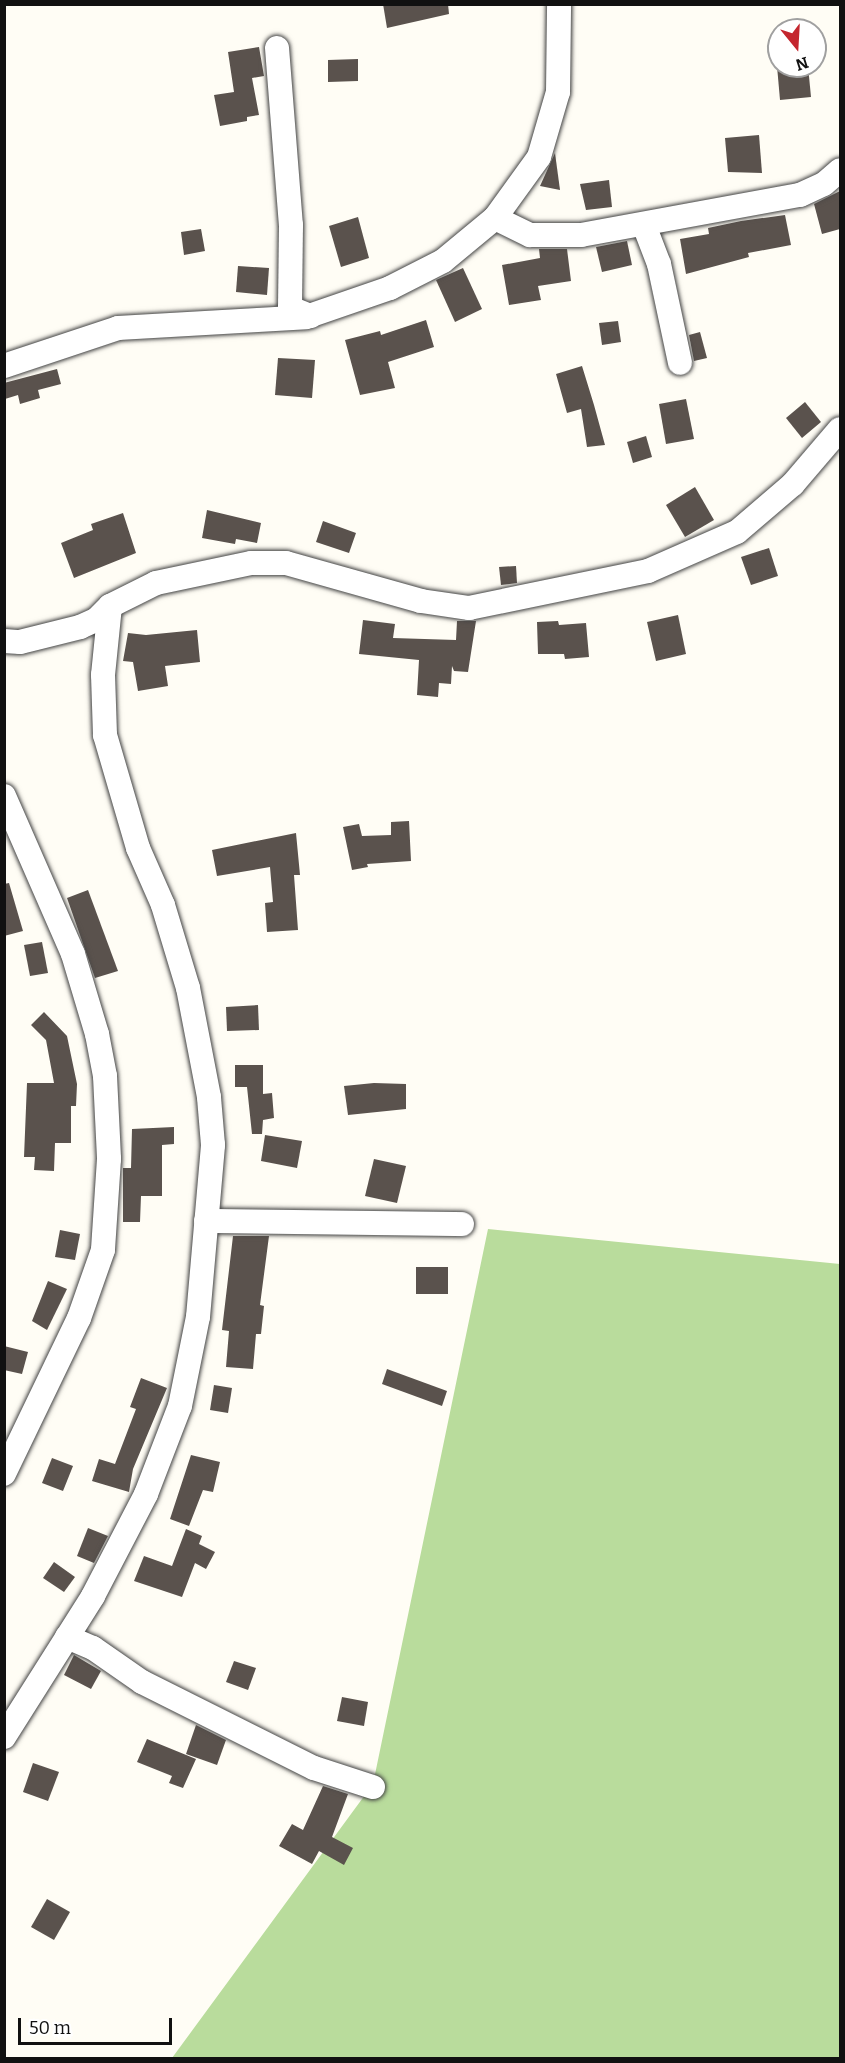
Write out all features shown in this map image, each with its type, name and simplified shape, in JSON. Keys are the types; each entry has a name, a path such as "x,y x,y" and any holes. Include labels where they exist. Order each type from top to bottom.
{"street":[{"path":"5,367 118,328 310,316 390,288 442,261 495,218 539,157 558,92 559,4"},
{"path":"277,48 291,225 290,308 310,316"},
{"path":"495,218 530,235 581,235 800,195 824,184 840,170"},
{"path":"644,225 659,264 680,363"},
{"path":"4,641 20,642 80,627 96,620 110,606 156,583 251,563 286,563 421,601 469,608 648,571 738,532 793,484 840,429"},
{"path":"4,1737 67,1638 146,1494 180,1406 198,1317 213,1144 209,1097 188,988 163,905 138,848 105,735 104,675 110,606"},
{"path":"4,796 73,954 97,1034 105,1076 109,1159 103,1250 79,1318 4,1474"},
{"path":"206,1221 462,1224"},
{"path":"67,1638 93,1648 142,1682 314,1768 373,1787"}],"green space":[{"path":"488,1229 840,1264 840,2058 172,2058 373,1784"}],"building":[{"path":"383,4 448,4 449,14 387,28"},
{"path":"259,47 264,76 252,78 259,115 247,117 247,121 220,126 214,95 234,92 228,52"},
{"path":"358,59 358,81 328,82 328,60"},
{"path":"778,78 809,78 811,97 780,100"},
{"path":"759,135 762,173 728,172 725,138"},
{"path":"555,153 560,190 540,186"},
{"path":"609,180 612,207 586,210 580,184"},
{"path":"840,191 840,229 822,234 814,204"},
{"path":"785,215 791,245 748,253 749,257 686,274 680,239 709,234 708,228"},
{"path":"358,217 369,258 341,267 329,226"},
{"path":"201,229 205,251 184,255 181,232"},
{"path":"627,241 632,265 602,272 596,247"},
{"path":"539,249 567,249 571,281 538,286 541,300 509,305 502,265 540,258"},
{"path":"238,266 269,268 267,295 236,292"},
{"path":"463,268 482,309 455,322 436,280"},
{"path":"426,320 434,347 388,362 395,388 360,395 345,340 380,331 381,335"},
{"path":"618,321 621,342 602,345 599,323"},
{"path":"700,332 707,358 694,361 689,335"},
{"path":"278,358 315,360 312,398 275,395"},
{"path":"582,366 605,445 587,447 581,409 567,413 556,374"},
{"path":"57,369 61,384 38,390 40,398 20,404 18,395 5,399 4,383"},
{"path":"686,399 694,439 666,444 659,404"},
{"path":"805,402 821,422 802,438 786,418"},
{"path":"646,436 652,457 633,463 627,442"},
{"path":"695,487 714,520 685,537 666,505"},
{"path":"207,510 261,523 257,543 236,539 235,544 202,538"},
{"path":"123,513 136,553 74,578 61,543 93,530 91,524"},
{"path":"323,521 356,533 349,553 316,542"},
{"path":"769,548 778,576 751,585 741,557"},
{"path":"516,566 517,583 501,585 499,567"},
{"path":"678,615 686,654 656,661 647,622"},
{"path":"363,620 395,624 393,638 456,640 457,621 476,621 468,672 454,671 452,666 451,684 439,683 438,697 417,695 419,660 359,654"},
{"path":"558,621 559,625 586,623 589,657 565,659 564,654 538,654 537,622"},
{"path":"197,630 200,662 165,666 168,686 138,691 133,662 123,661 128,633 146,635"},
{"path":"409,821 411,861 367,864 368,867 352,870 343,827 359,824 362,836 391,835 391,822"},
{"path":"296,833 300,875 294,875 298,930 267,932 265,903 273,902 270,867 217,876 212,850"},
{"path":"9,883 23,931 4,936 4,884"},
{"path":"88,890 118,971 95,978 67,898"},
{"path":"42,942 48,973 30,976 24,945"},
{"path":"258,1005 259,1030 227,1031 226,1007"},
{"path":"44,1012 67,1036 77,1084 76,1106 71,1106 71,1143 55,1143 54,1171 34,1170 35,1157 24,1157 27,1083 54,1083 46,1040 31,1025"},
{"path":"235,1065 263,1065 263,1094 272,1093 274,1118 263,1120 262,1134 252,1134 247,1087 235,1087"},
{"path":"374,1083 406,1084 406,1109 348,1115 344,1086"},
{"path":"174,1127 174,1144 162,1145 162,1196 141,1196 140,1222 123,1222 123,1168 131,1168 132,1129"},
{"path":"265,1135 302,1141 297,1168 261,1161"},
{"path":"374,1159 406,1166 397,1203 365,1196"},
{"path":"60,1230 80,1234 75,1260 55,1257"},
{"path":"233,1236 269,1236 260,1305 264,1306 261,1334 256,1334 253,1369 226,1367 229,1331 222,1330"},
{"path":"416,1267 448,1267 448,1294 416,1294"},
{"path":"48,1281 67,1289 47,1330 32,1321"},
{"path":"4,1346 28,1352 22,1374 4,1370"},
{"path":"387,1369 447,1391 442,1406 382,1384"},
{"path":"141,1378 167,1388 133,1469 129,1492 92,1481 99,1459 115,1464 136,1409 130,1407"},
{"path":"214,1385 232,1388 228,1413 210,1410"},
{"path":"191,1455 220,1462 213,1492 203,1490 189,1526 170,1519"},
{"path":"52,1458 73,1466 63,1491 42,1483"},
{"path":"88,1528 108,1536 94,1563 77,1556"},
{"path":"186,1529 202,1536 199,1544 215,1552 206,1569 195,1563 182,1597 134,1581 144,1556 172,1566"},
{"path":"54,1562 75,1577 64,1592 43,1578"},
{"path":"74,1655 101,1671 91,1689 64,1675"},
{"path":"234,1661 256,1668 248,1690 226,1682"},
{"path":"342,1697 368,1702 364,1726 337,1721"},
{"path":"196,1725 226,1740 217,1765 186,1754"},
{"path":"147,1739 196,1759 183,1788 169,1783 172,1776 137,1762"},
{"path":"33,1763 59,1772 48,1801 23,1792"},
{"path":"323,1786 348,1794 332,1837 353,1848 344,1865 319,1851 312,1864 279,1846 292,1824 303,1830"},
{"path":"47,1899 70,1912 54,1940 31,1927"}]}
